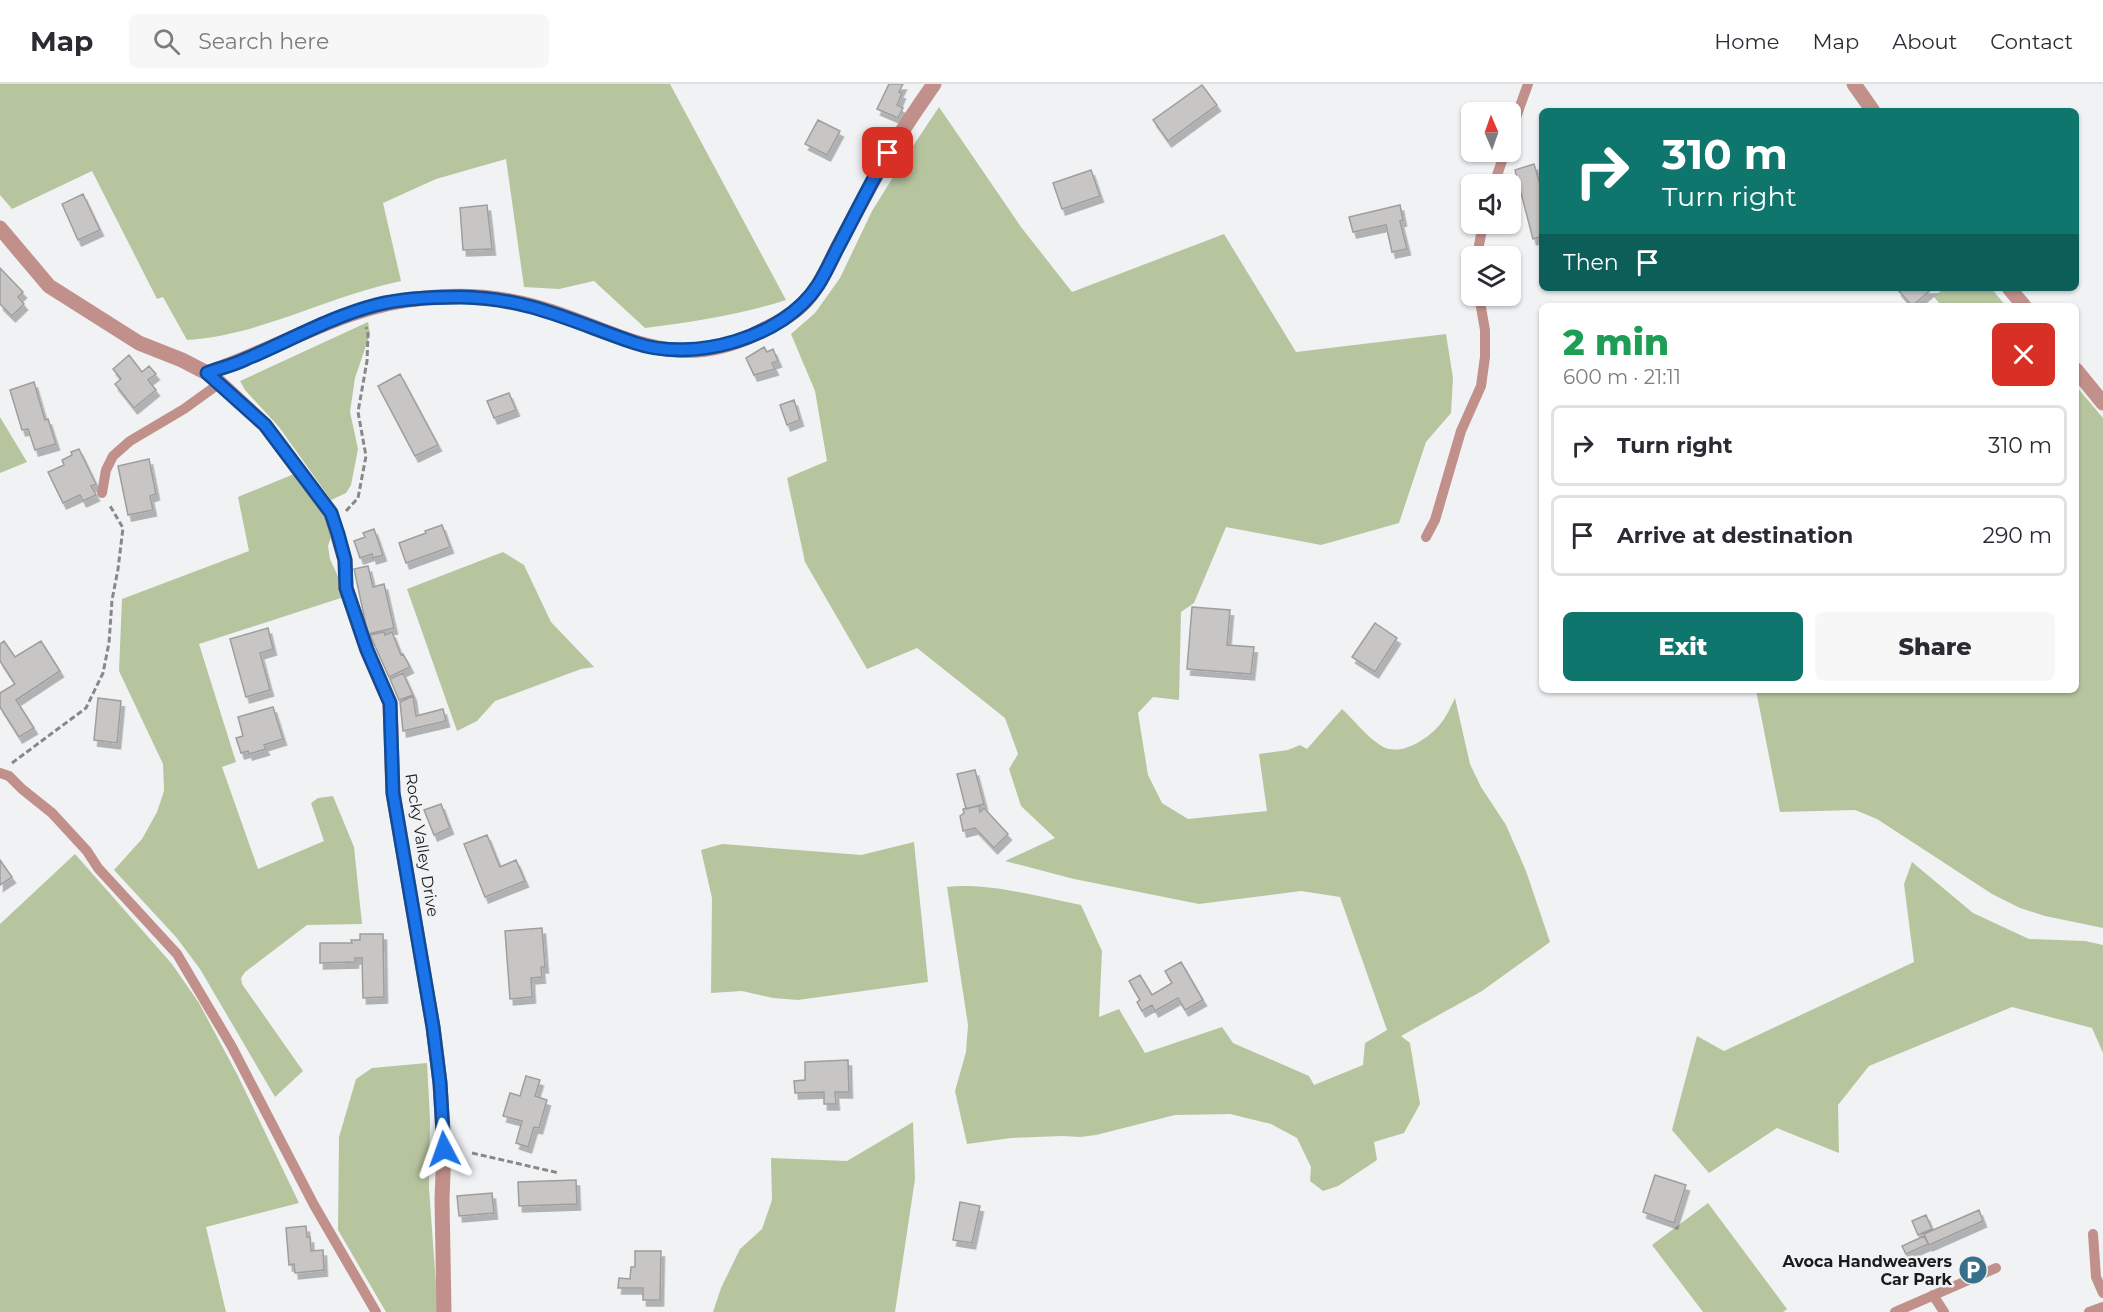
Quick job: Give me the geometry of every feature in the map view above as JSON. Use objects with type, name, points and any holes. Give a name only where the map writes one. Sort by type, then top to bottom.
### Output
[{"type":"street","points":[[207,373],[244,360],[358,311],[425,297],[511,301],[547,310],[637,344],[672,351],[710,349],[745,339],[778,322],[801,306],[818,286],[878,171],[934,84]]},
{"type":"street","points":[[1854,84],[1871,108]]},
{"type":"street","name":"Rocky Valley Drive","points":[[0,228],[49,286],[139,343],[182,360],[207,373],[220,383],[265,425],[331,513],[345,560],[346,588],[367,650],[390,703],[389,734],[394,805],[433,1027],[440,1083],[444,1149],[442,1199],[444,1312]]},
{"type":"street","points":[[2012,291],[2022,303]]},
{"type":"street","points":[[2079,374],[2103,403]]},
{"type":"lane","points":[[1521,103],[1528,84]]},
{"type":"lane","points":[[1426,537],[1435,520],[1461,431],[1481,386],[1485,330],[1481,306]]},
{"type":"lane","points":[[102,493],[106,470],[113,456],[130,441],[184,409],[220,383]]},
{"type":"lane","points":[[4,769],[22,789],[52,813],[87,851],[98,868],[177,954],[232,1047],[314,1205],[376,1312]]},
{"type":"lane","points":[[2093,1234],[2096,1277],[2103,1293]]},
{"type":"lane","points":[[1895,1312],[1996,1268]]},
{"type":"lane","points":[[1933,1295],[1944,1312]]},
{"type":"lane","points":[[2089,1312],[2103,1307]]},
{"type":"path","points":[[335,524],[358,498],[366,456],[358,412],[367,361],[368,334],[358,311]]},
{"type":"path","points":[[4,769],[86,708],[103,673],[109,644],[112,600],[123,528],[102,493]]},
{"type":"path","points":[[472,1153],[560,1173]]},
{"type":"green space","points":[[0,84],[670,84],[786,300],[716,317],[645,328],[594,281],[559,289],[524,287],[506,159],[436,179],[383,203],[401,281],[347,296],[242,331],[187,340],[163,297],[157,299],[92,171],[12,209],[0,195]]},
{"type":"green space","points":[[939,107],[1021,227],[1072,292],[1224,234],[1296,352],[1446,334],[1453,378],[1451,413],[1426,442],[1399,523],[1321,545],[1226,527],[1194,603],[1181,612],[1179,700],[1153,697],[1138,713],[1148,775],[1162,803],[1188,819],[1267,811],[1259,754],[1288,750],[1300,745],[1307,749],[1342,709],[1380,745],[1396,750],[1414,745],[1430,735],[1443,720],[1455,698],[1470,764],[1481,787],[1506,825],[1526,871],[1550,942],[1482,991],[1401,1036],[1410,1043],[1420,1104],[1404,1133],[1374,1142],[1377,1160],[1338,1186],[1323,1191],[1310,1181],[1311,1167],[1297,1138],[1271,1124],[1230,1114],[1175,1115],[1080,1137],[1011,1138],[967,1144],[955,1091],[966,1052],[968,1025],[947,887],[996,888],[1081,905],[1102,951],[1099,1017],[1119,1009],[1145,1053],[1222,1027],[1233,1043],[1309,1076],[1314,1085],[1363,1065],[1365,1043],[1387,1030],[1340,897],[1301,891],[1199,904],[1074,879],[1005,861],[1055,838],[1021,806],[1009,769],[1018,754],[1005,718],[917,648],[867,669],[805,562],[787,478],[827,461],[815,391],[791,334],[815,313],[840,278],[872,211]]},
{"type":"green space","points":[[1941,291],[1994,291],[2004,303],[1939,303],[1934,297]]},
{"type":"green space","points":[[368,322],[370,334],[355,378],[350,412],[358,449],[351,485],[346,493],[331,500],[279,427],[245,390],[240,381]]},
{"type":"green space","points":[[2079,390],[2103,418],[2103,928],[2045,916],[2020,908],[1992,894],[1877,819],[1855,810],[1780,812],[1757,693],[2079,693]]},
{"type":"green space","points":[[0,417],[27,462],[0,473]]},
{"type":"green space","points":[[294,474],[325,517],[331,537],[328,546],[330,559],[347,596],[199,644],[236,762],[222,767],[258,869],[324,841],[311,803],[318,798],[333,796],[354,847],[362,924],[307,925],[245,972],[241,978],[242,984],[303,1071],[275,1097],[200,969],[176,937],[114,870],[142,839],[157,812],[164,791],[163,764],[119,671],[122,599],[249,551],[238,497]]},
{"type":"green space","points":[[503,552],[524,565],[551,622],[594,667],[581,669],[495,701],[477,721],[457,731],[407,589]]},
{"type":"green space","points":[[914,842],[928,982],[798,1000],[773,998],[742,991],[711,993],[712,898],[701,850],[722,844],[861,855]]},
{"type":"green space","points":[[75,854],[172,964],[199,1003],[238,1076],[299,1203],[206,1227],[226,1312],[0,1312],[0,924]]},
{"type":"green space","points":[[1912,862],[1973,913],[2029,939],[2085,941],[2103,945],[2103,1053],[2092,1028],[2012,1007],[1869,1066],[1838,1105],[1839,1153],[1777,1128],[1709,1173],[1672,1130],[1697,1036],[1724,1051],[1914,962],[1904,884]]},
{"type":"green space","points":[[427,1063],[430,1119],[429,1188],[438,1312],[386,1312],[338,1230],[339,1137],[356,1079],[372,1068]]},
{"type":"green space","points":[[913,1122],[915,1179],[895,1312],[713,1312],[721,1288],[740,1249],[762,1229],[772,1200],[771,1158],[847,1161]]},
{"type":"green space","points":[[1708,1203],[1787,1309],[1783,1312],[1703,1312],[1652,1245]]},
{"type":"building","points":[[889,84],[903,84],[897,105],[903,108],[898,118],[877,109]]},
{"type":"building","points":[[1202,85],[1217,105],[1168,141],[1153,120]]},
{"type":"building","points":[[818,120],[840,131],[827,155],[805,144]]},
{"type":"building","points":[[1534,164],[1539,181],[1539,237],[1533,239],[1521,193],[1521,174],[1516,174],[1515,170]]},
{"type":"building","points":[[1091,170],[1100,196],[1062,209],[1053,183]]},
{"type":"building","points":[[83,194],[100,230],[78,240],[62,204]]},
{"type":"building","points":[[487,205],[492,249],[463,250],[460,208]]},
{"type":"building","points":[[1400,205],[1403,220],[1400,221],[1407,249],[1392,252],[1386,225],[1353,232],[1349,217]]},
{"type":"building","points":[[0,268],[23,292],[18,297],[24,304],[12,316],[0,304]]},
{"type":"building","points":[[1899,291],[1930,291],[1916,303],[1909,303]]},
{"type":"building","points":[[764,347],[767,352],[773,349],[778,361],[772,363],[775,369],[754,375],[746,358]]},
{"type":"building","points":[[129,355],[142,372],[149,366],[156,374],[148,380],[156,390],[134,408],[115,384],[121,379],[113,369]]},
{"type":"building","points":[[400,374],[438,445],[415,456],[378,386]]},
{"type":"building","points":[[34,382],[45,420],[48,419],[56,444],[35,450],[28,429],[22,430],[10,390]]},
{"type":"building","points":[[509,393],[516,410],[494,418],[487,401]]},
{"type":"building","points":[[794,400],[800,420],[787,425],[780,405]]},
{"type":"building","points":[[79,449],[96,484],[91,486],[96,495],[83,501],[80,495],[63,503],[48,472],[64,465],[62,460],[72,455],[71,452]]},
{"type":"building","points":[[149,459],[156,494],[150,496],[153,510],[128,515],[118,466]]},
{"type":"building","points":[[442,525],[450,547],[406,563],[399,543]]},
{"type":"building","points":[[374,529],[383,555],[373,558],[372,554],[360,558],[354,541],[365,537],[363,533]]},
{"type":"building","points":[[368,566],[373,587],[384,584],[394,628],[368,634],[354,569]]},
{"type":"building","points":[[1192,607],[1230,610],[1227,645],[1254,647],[1251,674],[1187,669]]},
{"type":"building","points":[[1375,623],[1397,638],[1375,672],[1352,657]]},
{"type":"building","points":[[268,628],[273,649],[260,653],[270,690],[246,697],[230,639]]},
{"type":"building","points":[[384,632],[385,635],[392,632],[401,655],[403,654],[410,667],[389,677],[370,635]]},
{"type":"building","points":[[4,641],[15,657],[41,641],[60,671],[16,700],[34,728],[19,737],[0,707],[0,693],[15,684],[0,661],[0,644]]},
{"type":"building","points":[[403,673],[413,695],[399,700],[390,679]]},
{"type":"building","points":[[413,696],[416,716],[443,709],[446,721],[403,731],[400,702]]},
{"type":"building","points":[[98,698],[121,701],[117,743],[94,740]]},
{"type":"building","points":[[273,707],[283,739],[264,745],[266,749],[249,754],[248,751],[241,753],[236,738],[243,736],[238,717]]},
{"type":"building","points":[[975,770],[984,804],[966,809],[957,774]]},
{"type":"building","points":[[441,804],[450,828],[434,835],[424,810]]},
{"type":"building","points":[[979,806],[980,812],[984,808],[1008,834],[994,848],[975,828],[963,831],[960,816],[964,813],[963,809]]},
{"type":"building","points":[[487,835],[500,867],[516,860],[525,881],[485,897],[464,844]]},
{"type":"building","points":[[0,860],[12,877],[0,885]]},
{"type":"building","points":[[542,928],[545,967],[541,967],[542,977],[531,978],[532,997],[510,999],[505,931]]},
{"type":"building","points":[[360,934],[383,934],[384,997],[363,998],[362,958],[355,958],[355,962],[320,963],[320,943],[352,943],[351,940],[360,940]]},
{"type":"building","points":[[1181,962],[1203,1000],[1185,1010],[1178,998],[1155,1011],[1152,1005],[1142,1011],[1137,1002],[1140,1000],[1129,981],[1140,975],[1152,995],[1172,983],[1165,971]]},
{"type":"building","points":[[848,1060],[849,1092],[835,1092],[836,1104],[824,1104],[824,1092],[795,1093],[794,1081],[805,1080],[805,1062]]},
{"type":"building","points":[[526,1076],[540,1080],[535,1096],[547,1100],[539,1128],[534,1127],[528,1147],[516,1143],[522,1121],[503,1116],[510,1093],[520,1096]]},
{"type":"building","points":[[1655,1175],[1686,1185],[1674,1223],[1643,1212]]},
{"type":"building","points":[[576,1180],[577,1204],[519,1206],[518,1182]]},
{"type":"building","points":[[492,1193],[494,1213],[459,1216],[457,1196]]},
{"type":"building","points":[[960,1202],[980,1206],[972,1243],[953,1240]]},
{"type":"building","points":[[1979,1210],[1983,1221],[1929,1245],[1924,1234]]},
{"type":"building","points":[[1926,1215],[1932,1229],[1918,1235],[1912,1221]]},
{"type":"building","points":[[306,1226],[311,1251],[323,1250],[324,1270],[295,1273],[294,1264],[289,1265],[286,1228]]},
{"type":"building","points":[[1924,1236],[1928,1244],[1906,1254],[1902,1246]]},
{"type":"building","points":[[635,1251],[661,1251],[660,1300],[643,1300],[643,1288],[618,1288],[619,1278],[630,1279],[631,1267],[635,1267]]},
{"type":"place","name":"Avoca Handweavers Car Park","points":[[1973,1270]]},
{"type":"route","points":[[444,1149],[440,1083],[433,1027],[397,828],[389,734],[390,703],[367,650],[346,588],[345,560],[331,513],[265,425],[207,373],[244,360],[353,313],[376,305],[425,297],[511,301],[547,310],[637,344],[672,351],[710,349],[745,339],[778,322],[801,306],[818,286],[888,153]]}]
